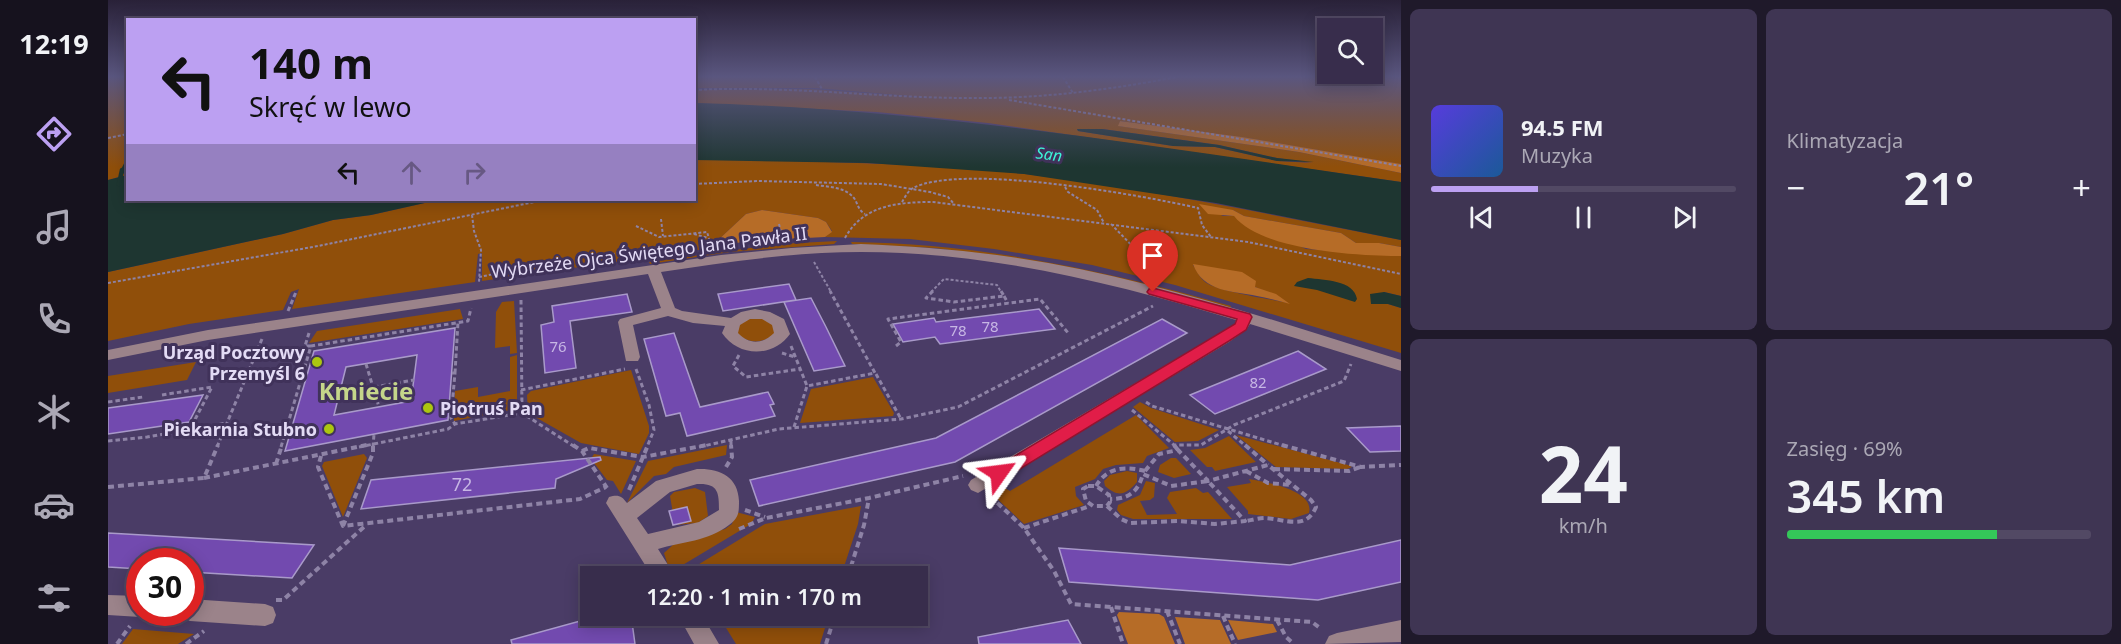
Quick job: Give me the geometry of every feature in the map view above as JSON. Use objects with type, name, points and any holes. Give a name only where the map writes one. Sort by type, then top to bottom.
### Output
[{"type":"street","name":"Wybrzeże Ojca Świętego Jana Pawła II","points":[[108,356],[208,335],[653,269],[787,252],[861,248],[916,251],[995,260],[1083,275],[1245,317],[1401,366]]},
{"type":"street","points":[[653,269],[669,311],[692,319],[715,319],[733,323]]},
{"type":"street","points":[[632,357],[625,322],[669,311]]},
{"type":"street","points":[[746,315],[765,315],[779,322],[782,334],[774,343],[767,346],[744,345],[733,338],[730,333],[733,323],[746,315]]},
{"type":"street","points":[[978,485],[1241,327],[1245,317]]},
{"type":"street","points":[[615,502],[637,509],[659,489],[682,479],[703,476],[719,479],[729,490],[731,505],[729,514],[722,522],[682,536],[655,540],[644,545]]},
{"type":"street","points":[[615,502],[658,566]]},
{"type":"street","points":[[108,605],[126,611]]},
{"type":"street","points":[[204,609],[268,607]]},
{"type":"street","points":[[696,626],[707,644]]},
{"type":"street","points":[[1337,644],[1401,631]]},
{"type":"path","points":[[1056,107],[1401,166]]},
{"type":"path","points":[[108,138],[126,134]]},
{"type":"path","points":[[902,202],[913,188],[937,181],[959,179],[1122,192],[1198,208],[1202,225],[1211,237]]},
{"type":"path","points":[[696,184],[806,183],[913,188],[948,197],[954,204]]},
{"type":"path","points":[[806,183],[849,193],[856,198],[860,211],[866,215]]},
{"type":"path","points":[[1065,187],[1068,192],[1097,210],[1104,223]]},
{"type":"path","points":[[108,283],[318,246],[539,201]]},
{"type":"path","points":[[856,240],[845,239],[853,226],[866,215],[902,202],[954,204],[1258,244],[1401,274]]},
{"type":"path","points":[[472,215],[474,231],[481,250],[479,284],[489,283]]},
{"type":"path","points":[[661,219],[663,236]]},
{"type":"path","points":[[779,224],[783,241]]},
{"type":"path","points":[[1111,224],[1121,237],[1139,250],[1143,257],[1140,261],[1144,279]]},
{"type":"path","points":[[636,226],[659,237],[707,231],[713,250],[702,251]]},
{"type":"path","points":[[694,234],[708,238]]},
{"type":"path","points":[[773,242],[792,240]]},
{"type":"path","points":[[606,266],[614,254],[619,252]]},
{"type":"path","points":[[825,261],[814,261],[901,419]]},
{"type":"path","points":[[598,267],[615,264]]},
{"type":"path","points":[[479,277],[524,267]]},
{"type":"path","points":[[1004,296],[954,302],[926,298],[944,279],[997,285],[1004,296],[1008,303]]},
{"type":"path","points":[[521,288],[522,412]]},
{"type":"path","points":[[296,292],[287,312],[298,310]]},
{"type":"path","points":[[896,346],[901,342],[888,319],[1040,299],[1069,334]]},
{"type":"path","points":[[582,451],[589,448],[643,458],[779,429],[901,419],[958,407],[1155,305],[1144,302]]},
{"type":"path","points":[[276,464],[311,346],[460,322],[453,373],[451,418],[455,424]]},
{"type":"path","points":[[782,334],[788,337],[807,386],[794,427]]},
{"type":"path","points":[[370,342],[372,336]]},
{"type":"path","points":[[204,478],[262,338]]},
{"type":"path","points":[[744,345],[733,366],[744,376],[800,369]]},
{"type":"path","points":[[1174,445],[1201,445],[1234,425],[1344,381],[1353,358],[1353,351]]},
{"type":"path","points":[[366,364],[379,406]]},
{"type":"path","points":[[343,526],[580,499],[615,502],[625,498],[654,430],[649,405],[635,367],[521,390]]},
{"type":"path","points":[[807,386],[875,373]]},
{"type":"path","points":[[374,387],[414,380]]},
{"type":"path","points":[[162,395],[212,387],[190,430]]},
{"type":"path","points":[[108,402],[143,397]]},
{"type":"path","points":[[1127,397],[1227,430],[1361,467]]},
{"type":"path","points":[[1127,397],[1245,521]]},
{"type":"path","points":[[108,487],[204,478],[375,445],[448,429],[455,424],[522,412],[582,451],[615,502]]},
{"type":"path","points":[[108,441],[227,423]]},
{"type":"path","points":[[1107,506],[1121,519],[1130,523],[1179,521],[1215,524],[1266,518],[1281,522],[1299,522],[1309,519],[1316,507],[1227,430]]},
{"type":"path","points":[[343,526],[370,464],[375,445],[374,434]]},
{"type":"path","points":[[719,479],[732,457],[731,441]]},
{"type":"path","points":[[1145,471],[1159,454],[1178,450]]},
{"type":"path","points":[[321,456],[318,467],[343,526]]},
{"type":"path","points":[[1110,499],[1129,497],[1139,489],[1143,474],[1171,486],[1208,481],[1268,465]]},
{"type":"path","points":[[1274,469],[1349,471],[1361,467],[1401,465]]},
{"type":"path","points":[[1096,486],[1100,477],[1122,467],[1145,471],[1149,476]]},
{"type":"path","points":[[1246,471],[1254,478],[1288,487],[1293,485]]},
{"type":"path","points":[[733,531],[766,518],[869,498],[966,475],[1024,528],[1054,571],[1071,604],[1312,622],[1320,628]]},
{"type":"path","points":[[1107,506],[1100,508],[1092,505],[1085,500],[1082,494],[1083,489],[1096,486],[1104,490],[1110,499]]},
{"type":"path","points":[[851,566],[864,525],[869,498]]},
{"type":"path","points":[[1107,506],[1110,499]]},
{"type":"path","points":[[1024,528],[1092,505]]},
{"type":"path","points":[[268,607],[283,600],[368,524]]},
{"type":"path","points":[[1111,607],[1123,644]]},
{"type":"path","points":[[1167,611],[1180,644]]},
{"type":"path","points":[[1223,615],[1235,644]]},
{"type":"path","points":[[1277,620],[1286,637],[1293,644]]},
{"type":"path","points":[[117,644],[129,626]]},
{"type":"path","points":[[826,644],[832,626]]},
{"type":"shaded area","points":[[108,107],[126,107],[126,175],[108,180]]},
{"type":"shaded area","points":[[777,107],[1401,107],[1401,164],[1242,137],[1120,121],[1119,126],[1299,152],[1401,173],[1401,182],[988,123],[877,112]],"holes":[[[1077,129],[1102,129],[1219,145],[1277,158],[1313,163],[1278,161],[1215,147],[1173,146]]]},
{"type":"shaded area","points":[[1120,121],[1242,137],[1401,164],[1401,173],[1299,152],[1118,126]]},
{"type":"shaded area","points":[[734,159],[879,164],[1025,174],[1072,180],[1166,195],[1401,240],[1401,247],[1379,243],[1356,243],[1341,233],[1244,216],[1233,210],[1221,216],[1234,216],[1306,249],[1401,256],[1401,296],[1384,292],[1371,304],[1388,304],[1401,308],[1401,353],[1175,285],[1092,265],[994,249],[910,239],[825,237],[832,231],[826,222],[818,218],[762,210],[746,214],[716,242],[719,247],[482,281],[482,253],[478,254],[475,282],[292,309],[299,289],[291,292],[283,310],[189,324],[108,341],[108,272],[283,234],[333,220],[371,215],[434,201],[696,201],[696,160]],"holes":[[[1193,265],[1217,271],[1275,295],[1288,303],[1209,285]]]},
{"type":"shaded area","points":[[1199,204],[1233,210],[1244,216],[1341,233],[1356,243],[1379,243],[1401,247],[1401,256],[1337,253],[1288,244],[1247,228],[1234,216],[1208,214]]},
{"type":"shaded area","points":[[762,210],[818,218],[826,222],[832,232],[825,237],[746,241],[719,247],[716,242],[746,214]]},
{"type":"shaded area","points":[[837,241],[834,244],[730,252],[650,264],[649,262],[779,244]]},
{"type":"shaded area","points":[[851,242],[947,248],[1043,261],[1137,281],[1231,306],[1230,308],[1016,259],[935,248],[852,244]]},
{"type":"shaded area","points":[[1193,264],[1242,272],[1256,281],[1255,287],[1276,294],[1290,304],[1219,289],[1204,280]]},
{"type":"shaded area","points":[[514,301],[517,353],[510,354],[510,346],[495,348],[496,312],[502,302]]},
{"type":"shaded area","points":[[460,309],[463,319],[309,343],[317,331]]},
{"type":"shaded area","points":[[759,317],[773,322],[776,333],[757,342],[737,335],[738,324],[743,320]]},
{"type":"shaded area","points":[[517,355],[517,409],[454,421],[455,391],[478,387],[478,397],[510,391],[510,357]]},
{"type":"shaded area","points":[[196,362],[187,380],[108,393],[108,376]]},
{"type":"shaded area","points":[[631,370],[649,426],[649,433],[639,454],[581,443],[528,413],[527,395],[531,391]]},
{"type":"shaded area","points":[[873,377],[894,413],[893,416],[800,423],[811,389]]},
{"type":"shaded area","points":[[1140,402],[1151,408],[1219,430],[1198,441],[1175,442],[1133,407]]},
{"type":"shaded area","points":[[1136,415],[1169,448],[1147,456],[1143,463],[1116,465],[1103,469],[1095,479],[1075,487],[1076,496],[1084,505],[1024,524],[991,493],[1003,487],[1010,491]]},
{"type":"shaded area","points":[[1236,435],[1352,467],[1347,469],[1276,467]]},
{"type":"shaded area","points":[[1229,436],[1256,462],[1215,471],[1212,467],[1207,467],[1190,450],[1205,448]]},
{"type":"shaded area","points":[[727,445],[726,455],[674,467],[666,474],[654,476],[627,503],[648,461]]},
{"type":"shaded area","points":[[364,454],[367,458],[343,517],[322,466],[324,462]]},
{"type":"shaded area","points":[[594,454],[636,461],[621,494],[613,481],[607,480],[591,459]]},
{"type":"shaded area","points":[[1171,458],[1176,458],[1191,474],[1174,478],[1158,472],[1160,465]]},
{"type":"shaded area","points":[[1127,471],[1137,473],[1137,482],[1129,490],[1118,493],[1105,486],[1104,481],[1110,475]]},
{"type":"shaded area","points":[[1249,479],[1277,485],[1297,493],[1309,505],[1309,513],[1291,519],[1248,514],[1248,511],[1227,487],[1251,483]]},
{"type":"shaded area","points":[[1146,481],[1155,483],[1154,497],[1140,501],[1147,515],[1177,514],[1167,498],[1170,492],[1196,488],[1203,493],[1208,492],[1232,519],[1133,519],[1121,515],[1117,510],[1118,505],[1140,495]]},
{"type":"shaded area","points":[[695,488],[705,492],[708,516],[698,523],[675,525],[670,496],[674,492]]},
{"type":"shaded area","points":[[861,506],[858,524],[844,566],[696,566],[765,524]]},
{"type":"shaded area","points":[[736,512],[755,517],[751,524],[681,566],[668,566],[664,553],[675,543],[725,529],[732,524]]},
{"type":"shaded area","points":[[1119,612],[1159,614],[1164,617],[1175,644],[1128,644],[1117,615]]},
{"type":"shaded area","points":[[1175,617],[1220,620],[1231,644],[1185,644]]},
{"type":"shaded area","points":[[1228,620],[1273,624],[1277,632],[1238,640]]},
{"type":"shaded area","points":[[725,626],[826,626],[820,644],[736,644]]},
{"type":"shaded area","points":[[133,629],[194,634],[178,644],[122,644]]},
{"type":"water","name":"San","points":[[696,107],[784,107],[960,122],[1049,132],[1401,182],[1401,240],[1216,203],[1024,174],[868,163],[696,160]]},
{"type":"water","points":[[1077,129],[1102,129],[1219,145],[1277,158],[1314,162],[1277,161],[1215,147],[1173,146]]},
{"type":"water","points":[[126,175],[126,201],[434,201],[371,215],[333,220],[283,234],[108,272],[108,180]]},
{"type":"water","points":[[1308,278],[1344,285],[1355,293],[1357,299],[1355,302],[1317,290],[1294,286],[1297,282]]},
{"type":"water","points":[[1384,292],[1401,296],[1401,308],[1388,304],[1371,304],[1370,294]]},
{"type":"building","points":[[789,284],[796,300],[723,311],[718,294]]},
{"type":"building","points":[[627,294],[632,312],[570,321],[576,368],[545,373],[541,325],[554,322],[552,306]]},
{"type":"building","points":[[811,298],[845,366],[814,371],[784,302]]},
{"type":"building","points":[[1039,309],[1055,329],[940,344],[935,337],[903,342],[893,324],[934,318],[936,322]]},
{"type":"building","points":[[1162,319],[1187,333],[955,462],[759,506],[750,480],[936,438]]},
{"type":"building","points":[[455,328],[448,420],[285,451],[314,351]],"holes":[[[417,355],[411,401],[334,415],[346,367]]]},
{"type":"building","points":[[674,333],[700,407],[768,392],[774,404],[770,405],[775,416],[687,436],[680,413],[666,416],[644,339]]},
{"type":"building","points":[[1298,351],[1326,369],[1215,414],[1190,395]]},
{"type":"building","points":[[203,395],[189,422],[108,434],[108,408]]},
{"type":"building","points":[[1401,426],[1401,451],[1370,452],[1347,428]]},
{"type":"building","points":[[600,457],[601,460],[556,479],[555,488],[361,509],[371,480]]},
{"type":"building","points":[[687,507],[691,521],[673,525],[669,511]]},
{"type":"building","points":[[108,533],[314,545],[292,578],[204,573],[204,548],[126,548],[126,568],[108,567]]},
{"type":"building","points":[[1401,540],[1401,582],[1318,600],[1069,582],[1059,548],[1290,565]]},
{"type":"building","points":[[1068,620],[1081,644],[979,644],[978,637]]},
{"type":"building","points":[[580,621],[580,626],[633,626],[635,644],[512,644],[511,640]]},
{"type":"waterway","points":[[122,172],[126,164]]},
{"type":"waterway","points":[[119,184],[122,170]]},
{"type":"place","name":"Urząd Pocztowy Przemyśl 6","points":[[317,362]]},
{"type":"place","name":"Piotruś Pan","points":[[428,408]]},
{"type":"place","name":"Piekarnia Stubno","points":[[329,429]]},
{"type":"district","name":"Kmiecie","points":[[366,390]]},
{"type":"route","points":[[999,473],[1224,338],[1241,327],[1245,317],[1153,292]]}]
